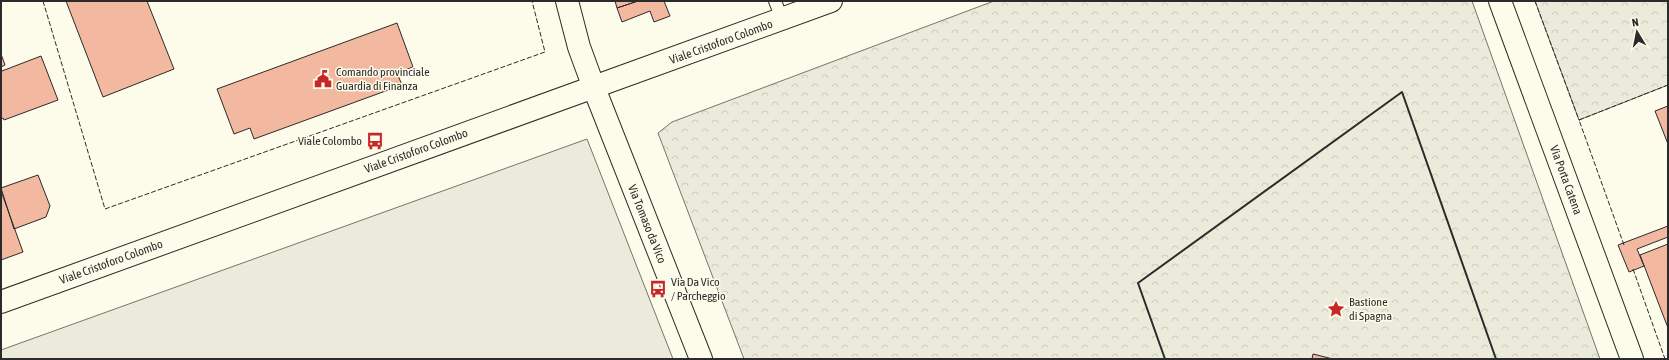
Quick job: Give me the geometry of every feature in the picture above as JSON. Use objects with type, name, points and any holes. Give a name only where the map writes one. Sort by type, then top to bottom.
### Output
[{"type":"street","name":"Via Tomaso da Vico","points":[[567,1],[579,47],[594,88],[700,359]]},
{"type":"street","name":"Viale Cristoforo Colombo","points":[[1,302],[594,88],[779,10],[831,1]]},
{"type":"street","name":"Via Porta Catena","points":[[1500,1],[1632,359]]},
{"type":"green space","points":[[994,1],[1472,1],[1600,359],[744,359],[658,133],[672,122]]},
{"type":"green space","points":[[1535,1],[1668,1],[1668,85],[1579,120]]},
{"type":"green space","points":[[587,139],[673,359],[1,359],[1,350]]},
{"type":"building","points":[[66,1],[147,1],[174,69],[103,97]]},
{"type":"building","points":[[615,1],[638,1],[617,8]]},
{"type":"building","points":[[638,1],[664,1],[670,16],[654,22],[650,11],[622,22],[617,8]]},
{"type":"building","name":"Comando provinciale Guardia di Finanza","points":[[397,23],[413,67],[397,73],[402,85],[254,139],[250,128],[234,134],[217,89]]},
{"type":"building","points":[[1,54],[5,65],[1,67]]},
{"type":"building","points":[[41,56],[58,100],[4,120],[3,118],[1,119],[1,68],[2,71]]},
{"type":"building","points":[[1668,106],[1668,144],[1655,111]]},
{"type":"building","points":[[38,175],[50,206],[46,217],[14,229],[1,188]]},
{"type":"building","points":[[1,191],[23,252],[1,260]]},
{"type":"building","points":[[1668,226],[1668,237],[1637,249],[1644,266],[1629,272],[1618,245]]},
{"type":"building","points":[[1668,244],[1668,328],[1640,255]]},
{"type":"building","points":[[1313,354],[1333,359],[1312,359]]},
{"type":"fence","points":[[43,1],[105,209],[545,52],[532,1]]},
{"type":"fence","points":[[1535,1],[1580,120]]},
{"type":"fence","points":[[1624,245],[1579,120],[1668,85]]},
{"type":"fence","points":[[1633,269],[1665,359]]},
{"type":"wall","points":[[1165,359],[1138,283],[1402,92],[1496,359]]},
{"type":"place","name":"Comando provinciale Guardia di Finanza","points":[[323,79]]},
{"type":"place","name":"Viale Colombo","points":[[375,141]]},
{"type":"place","name":"Via Da Vico / Parcheggio","points":[[658,289]]},
{"type":"place","name":"Bastione di Spagna","points":[[1336,309]]}]
